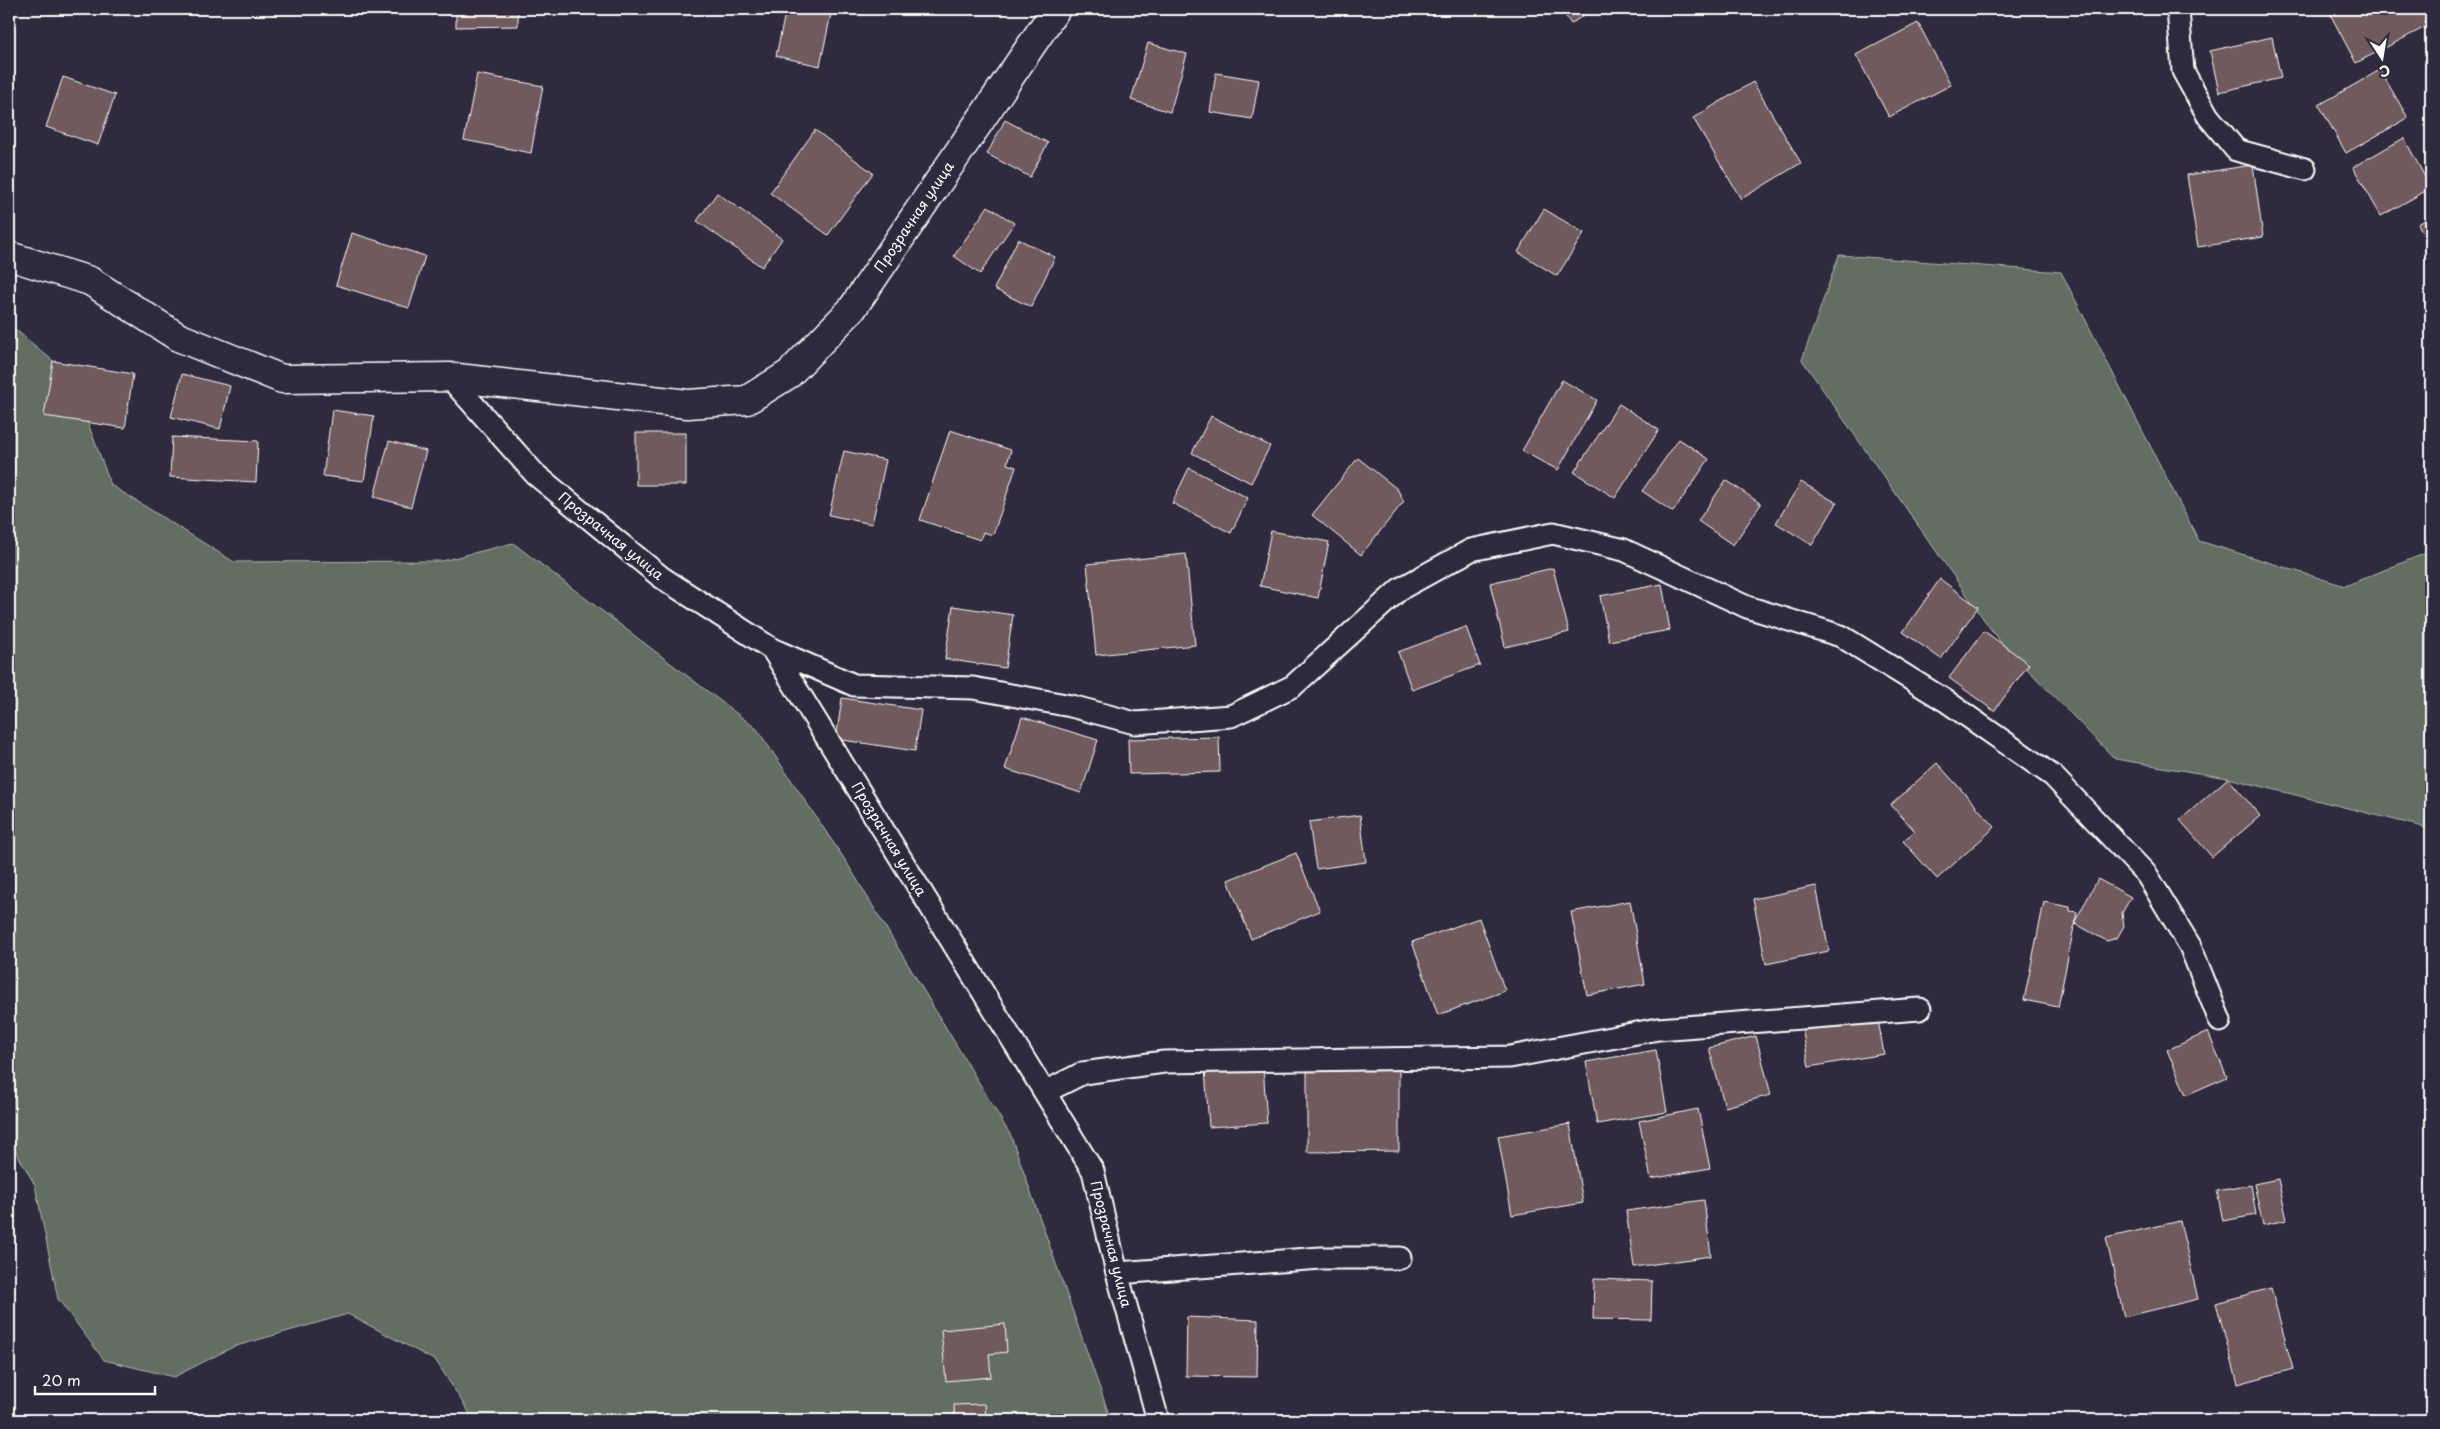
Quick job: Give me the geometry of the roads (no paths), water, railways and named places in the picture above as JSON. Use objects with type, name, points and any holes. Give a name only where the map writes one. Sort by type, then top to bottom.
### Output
[{"type":"street","name":"Прозрачная улица","points":[[449,377],[688,404],[747,400],[789,374],[852,309],[1056,9]]},
{"type":"street","points":[[9,256],[90,281],[178,337],[282,379],[449,377]]},
{"type":"lane","points":[[2178,9],[2183,71],[2208,116],[2236,150],[2305,169]]},
{"type":"lane","name":"Прозрачная улица","points":[[449,377],[535,474],[661,577],[772,649],[1094,1171],[1117,1273],[1158,1420]]},
{"type":"lane","points":[[772,649],[854,685],[973,688],[1071,706],[1135,722],[1231,716],[1292,686],[1400,589],[1471,550],[1553,533],[1615,548],[1748,607],[1841,636],[1946,701],[2052,776],[2147,874],[2190,946],[2220,1021]]},
{"type":"lane","points":[[1046,1092],[1084,1073],[1164,1062],[1510,1057],[1658,1029],[1920,1009]]},
{"type":"lane","points":[[1117,1273],[1321,1258],[1400,1258]]}]
